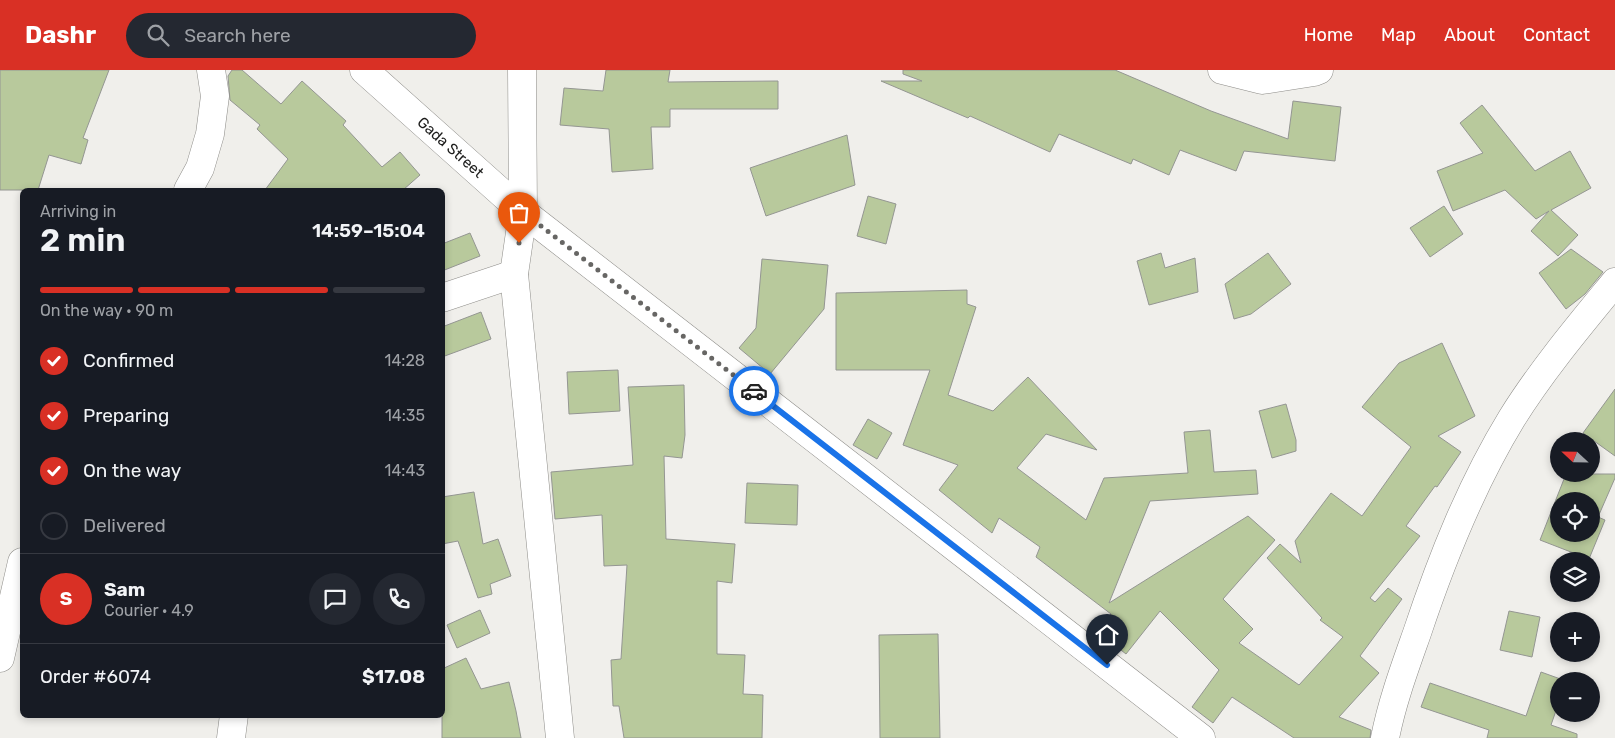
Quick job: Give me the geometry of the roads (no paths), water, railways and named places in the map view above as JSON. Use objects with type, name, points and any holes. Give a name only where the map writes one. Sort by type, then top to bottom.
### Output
[{"type":"street","points":[[189,188],[200,168],[210,134],[215,96],[212,70]]},
{"type":"street","name":"Gada Street","points":[[364,70],[523,212],[1202,738]]},
{"type":"street","points":[[522,70],[523,212],[514,274],[560,738]]},
{"type":"street","points":[[1222,70],[1262,80],[1319,70]]},
{"type":"street","points":[[445,297],[514,274]]},
{"type":"street","points":[[1385,738],[1388,722],[1433,583],[1460,517],[1482,471],[1512,418],[1549,364],[1615,282]]},
{"type":"street","points":[[0,658],[20,571]]},
{"type":"street","points":[[232,738],[234,718]]}]
